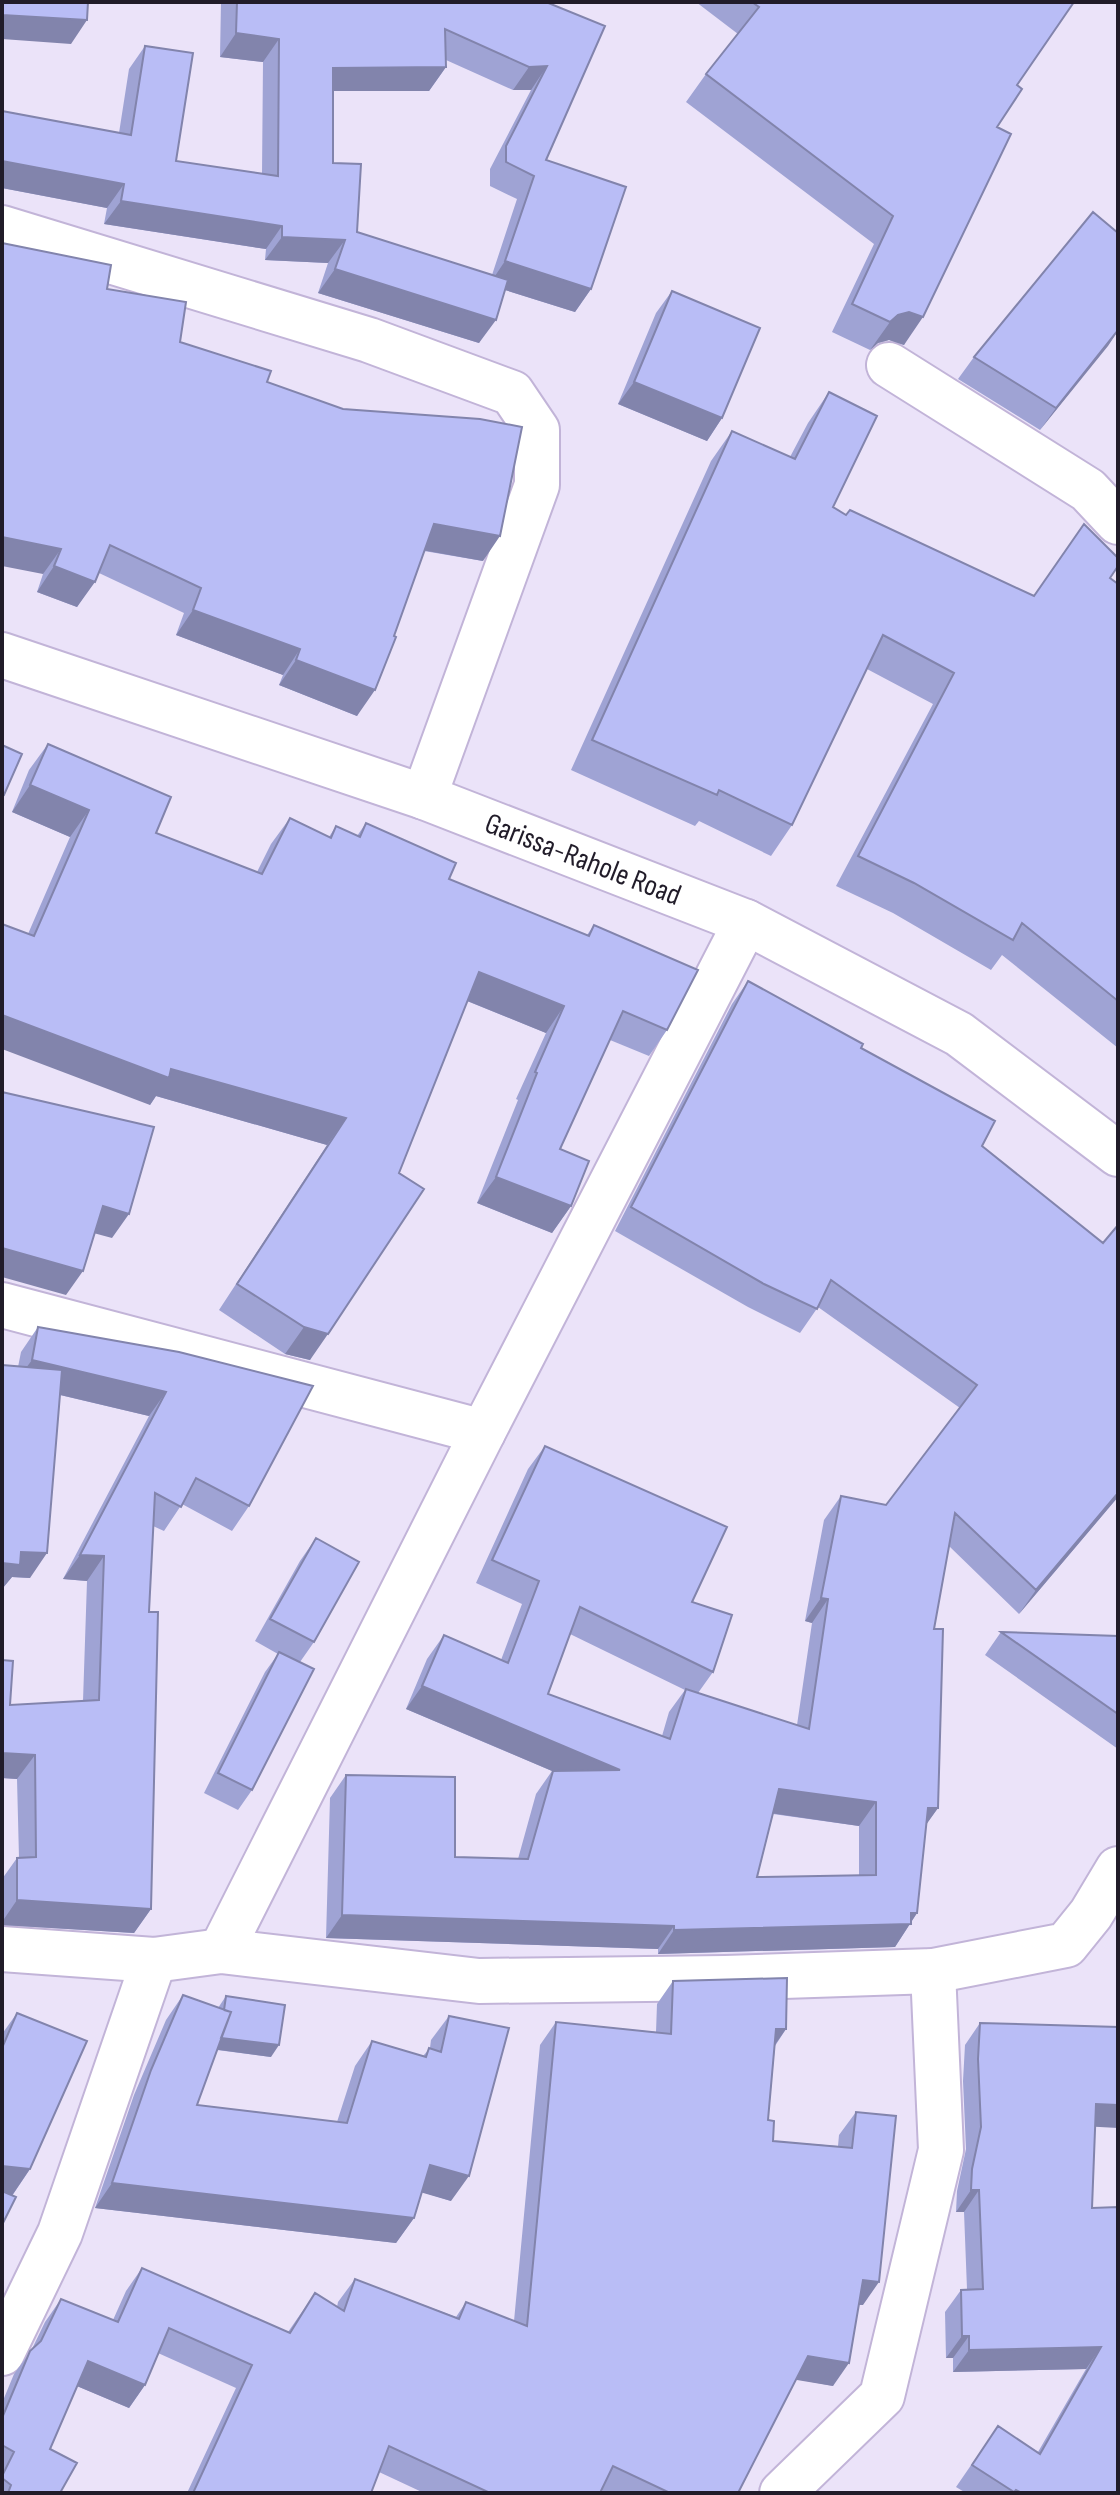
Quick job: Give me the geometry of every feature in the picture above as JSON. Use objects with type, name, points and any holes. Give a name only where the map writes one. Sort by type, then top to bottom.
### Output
[{"type":"street","points":[[2,228],[369,340],[512,393],[537,430],[537,485],[424,797]]},
{"type":"street","points":[[889,365],[1088,490],[1118,522]]},
{"type":"street","name":"Garissa-Rahole Road","points":[[2,655],[424,797],[746,922],[959,1034],[1118,1154]]},
{"type":"street","points":[[221,1951],[483,1432],[746,922]]},
{"type":"street","points":[[2,1305],[483,1432]]},
{"type":"street","points":[[2,1949],[154,1960],[221,1951],[479,1981],[725,1978],[933,1971],[1066,1945],[1091,1914],[1118,1869]]},
{"type":"street","points":[[2,2353],[60,2233],[154,1960]]},
{"type":"street","points":[[782,2493],[882,2396],[941,2150],[933,1971]]},
{"type":"building","points":[[2,2],[88,2],[87,20],[2,15]]},
{"type":"building","points":[[237,2],[546,2],[605,26],[546,160],[626,187],[591,289],[505,261],[534,176],[506,162],[506,146],[547,66],[529,67],[445,29],[446,67],[333,68],[333,163],[361,164],[357,232],[508,280],[496,320],[335,269],[345,240],[282,237],[282,226],[121,201],[124,184],[2,161],[2,111],[131,135],[145,46],[193,53],[176,161],[278,176],[279,39],[236,33]]},
{"type":"building","points":[[752,2],[1074,2],[1017,85],[1022,89],[997,127],[1011,134],[923,317],[909,312],[898,315],[890,322],[852,304],[893,216],[706,74],[759,7]]},
{"type":"building","points":[[1093,212],[1118,233],[1118,330],[1056,408],[974,357]]},
{"type":"building","points":[[2,243],[111,265],[107,289],[186,302],[180,342],[271,371],[267,382],[343,409],[480,419],[522,427],[500,536],[434,524],[375,690],[296,660],[300,649],[193,610],[201,588],[110,545],[95,582],[54,566],[61,549],[2,537]]},
{"type":"building","points":[[672,291],[760,328],[722,418],[634,382]]},
{"type":"building","points":[[829,392],[877,416],[833,507],[846,515],[850,510],[1034,596],[1084,524],[1118,558],[1118,566],[1110,578],[1118,584],[1118,1001],[1022,923],[1013,940],[914,883],[858,856],[954,673],[883,635],[792,825],[719,790],[717,795],[592,740],[732,431],[795,459]]},
{"type":"building","points":[[48,744],[171,797],[156,833],[262,874],[290,818],[331,838],[336,826],[360,837],[366,823],[456,863],[449,879],[589,936],[594,925],[698,970],[667,1030],[623,1011],[560,1149],[589,1161],[571,1206],[496,1177],[535,1072],[564,1006],[479,972],[399,1173],[424,1189],[328,1334],[304,1327],[237,1284],[346,1118],[171,1069],[169,1078],[2,1015],[2,924],[34,936],[89,810],[30,785]]},
{"type":"building","points":[[2,745],[22,754],[4,795],[2,794]]},
{"type":"building","points":[[748,981],[863,1044],[861,1048],[995,1121],[982,1146],[1103,1243],[1118,1225],[1118,1493],[1036,1590],[955,1513],[934,1629],[943,1629],[938,1808],[928,1808],[917,1913],[911,1913],[911,1924],[674,1930],[674,1926],[342,1915],[346,1775],[455,1777],[455,1857],[528,1859],[553,1771],[620,1770],[422,1686],[444,1635],[508,1663],[539,1581],[492,1560],[545,1446],[727,1527],[692,1602],[732,1615],[713,1672],[580,1607],[548,1694],[670,1739],[686,1689],[809,1729],[828,1599],[821,1598],[841,1496],[886,1505],[977,1385],[831,1280],[817,1309],[764,1284],[631,1207]],"holes":[[[779,1789],[876,1802],[876,1875],[757,1877]]]},
{"type":"building","points":[[2,1092],[154,1127],[129,1214],[103,1206],[83,1271],[2,1248]]},
{"type":"building","points":[[38,1327],[179,1352],[313,1386],[249,1506],[196,1478],[181,1507],[155,1493],[149,1612],[158,1612],[151,1909],[17,1900],[17,1858],[36,1857],[35,1755],[2,1753],[2,1660],[13,1661],[10,1705],[99,1700],[104,1556],[80,1555],[166,1392],[32,1360]]},
{"type":"building","points":[[2,1365],[62,1370],[47,1553],[21,1552],[20,1565],[2,1563]]},
{"type":"building","points":[[316,1538],[359,1562],[314,1642],[270,1619]]},
{"type":"building","points":[[1001,1632],[1118,1636],[1118,1714]]},
{"type":"building","points":[[279,1652],[314,1669],[252,1790],[218,1773]]},
{"type":"building","points":[[787,1978],[786,2029],[776,2029],[768,2120],[774,2121],[773,2141],[852,2148],[856,2112],[896,2116],[879,2282],[863,2280],[849,2363],[808,2356],[738,2493],[670,2493],[613,2466],[600,2493],[490,2493],[389,2446],[371,2493],[193,2493],[252,2365],[169,2328],[145,2385],[88,2361],[50,2449],[77,2463],[60,2493],[8,2493],[11,2485],[2,2476],[14,2452],[2,2445],[2,2418],[30,2351],[41,2341],[61,2299],[118,2322],[142,2268],[290,2333],[315,2293],[344,2311],[355,2279],[459,2319],[466,2302],[527,2326],[556,2022],[671,2034],[673,1981]]},
{"type":"building","points":[[183,1995],[231,2012],[197,2105],[347,2123],[372,2041],[426,2057],[429,2048],[441,2052],[449,2016],[509,2028],[469,2176],[430,2165],[414,2218],[112,2183],[151,2070]]},
{"type":"building","points":[[226,1996],[285,2005],[279,2045],[221,2038],[231,2012],[224,2010]]},
{"type":"building","points":[[17,2013],[87,2041],[30,2169],[2,2166],[2,2048]]},
{"type":"building","points":[[980,2023],[1118,2027],[1118,2105],[1096,2104],[1092,2208],[1118,2207],[1118,2493],[1014,2492],[972,2465],[998,2426],[1040,2454],[1101,2347],[969,2350],[969,2336],[962,2336],[961,2290],[983,2289],[979,2190],[971,2190],[981,2127]]},
{"type":"building","points":[[2,2191],[16,2197],[2,2225]]}]
